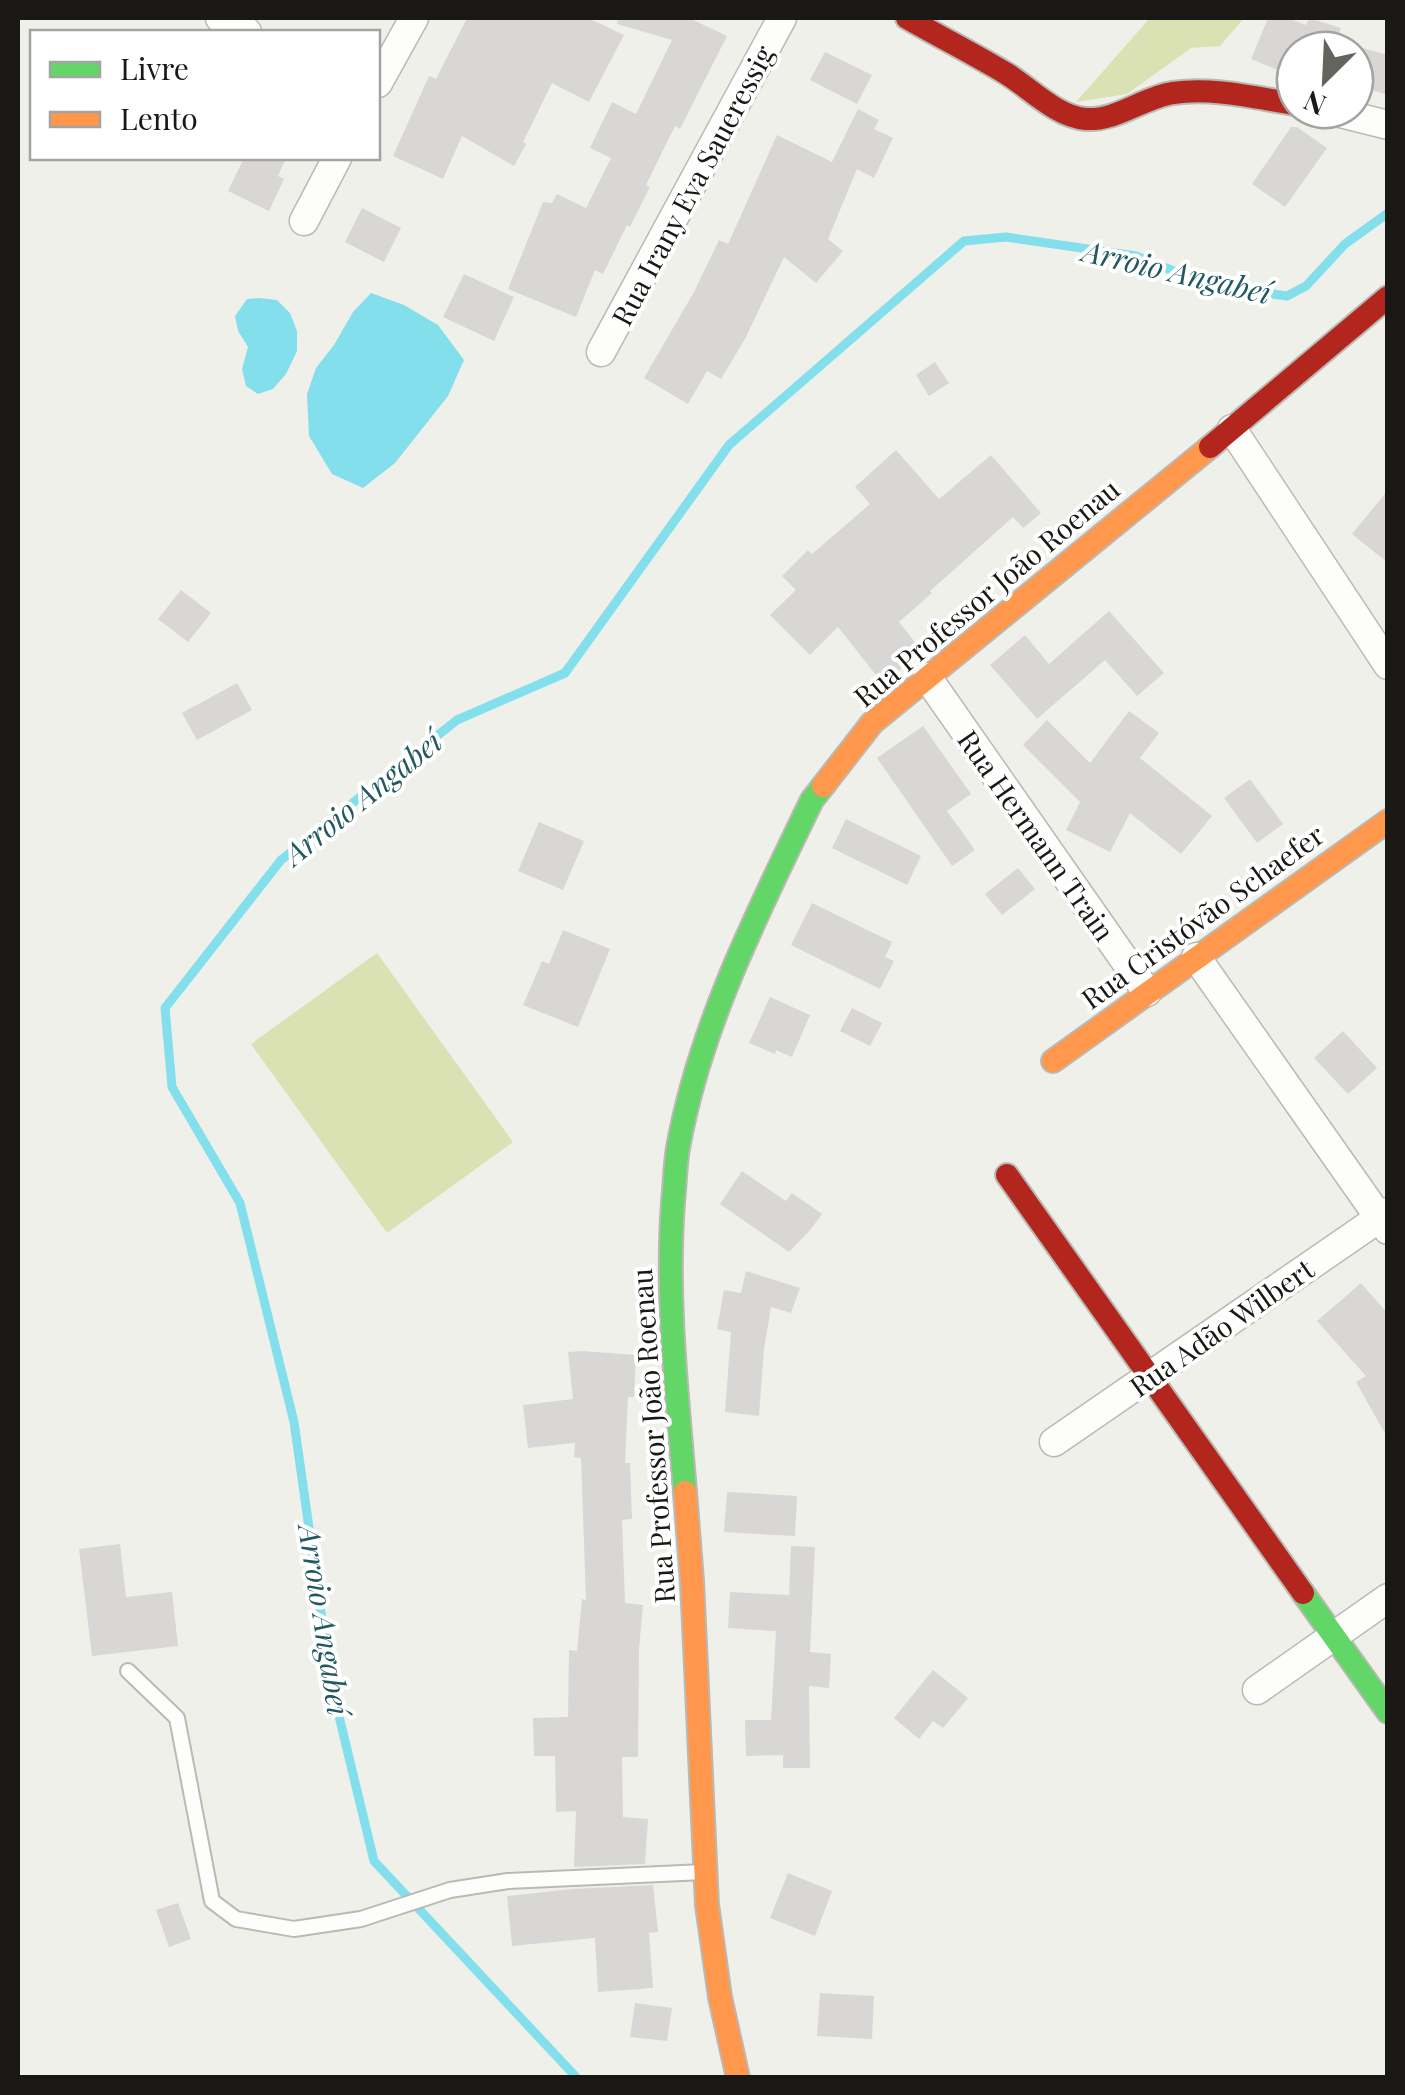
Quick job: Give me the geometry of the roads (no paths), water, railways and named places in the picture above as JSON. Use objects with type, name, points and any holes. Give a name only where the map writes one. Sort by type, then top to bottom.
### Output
[{"type":"street","points":[[220,18],[243,30]]},
{"type":"street","points":[[380,79],[414,18]]},
{"type":"street","name":"Rua Irany Eva Saueressig","points":[[601,352],[782,18]]},
{"type":"street","points":[[906,18],[1020,82],[1066,114],[1087,119],[1176,92],[1275,101]]},
{"type":"street","points":[[304,221],[337,160]]},
{"type":"street","name":"Rua Professor João Roenau","points":[[738,2078],[720,1997],[707,1905],[692,1581],[670,1314],[677,1151],[699,1056],[754,920],[812,800],[872,723],[1388,297]]},
{"type":"street","points":[[1232,429],[1388,665]]},
{"type":"street","name":"Rua Hermann Train","points":[[927,677],[1146,992]]},
{"type":"street","name":"Rua Cristóvão Schaefer","points":[[1053,1061],[1388,821]]},
{"type":"street","points":[[1196,957],[1385,1220]]},
{"type":"street","points":[[1007,1176],[1388,1712]]},
{"type":"street","name":"Rua Adão Wilbert","points":[[1054,1442],[1385,1220]]},
{"type":"street","points":[[1257,1690],[1388,1598]]},
{"type":"lane","points":[[128,1671],[177,1718],[212,1901],[236,1918],[294,1929],[361,1920],[450,1890],[508,1881],[705,1872]]},
{"type":"water","points":[[371,293],[404,305],[438,325],[464,360],[448,396],[395,463],[363,488],[332,474],[309,436],[307,394],[316,368],[353,312]]},
{"type":"water","points":[[247,299],[277,300],[290,313],[297,331],[297,351],[273,389],[258,394],[246,386],[242,369],[248,347],[238,331],[235,316]]},
{"type":"waterway","name":"Arroio Angabeí","points":[[577,2078],[374,1861],[331,1683],[294,1422],[240,1203],[172,1087],[165,1008],[281,860],[457,720],[565,673],[729,445],[964,241],[1006,237],[1136,256],[1209,285],[1287,296],[1306,286],[1345,244],[1388,213]]}]
